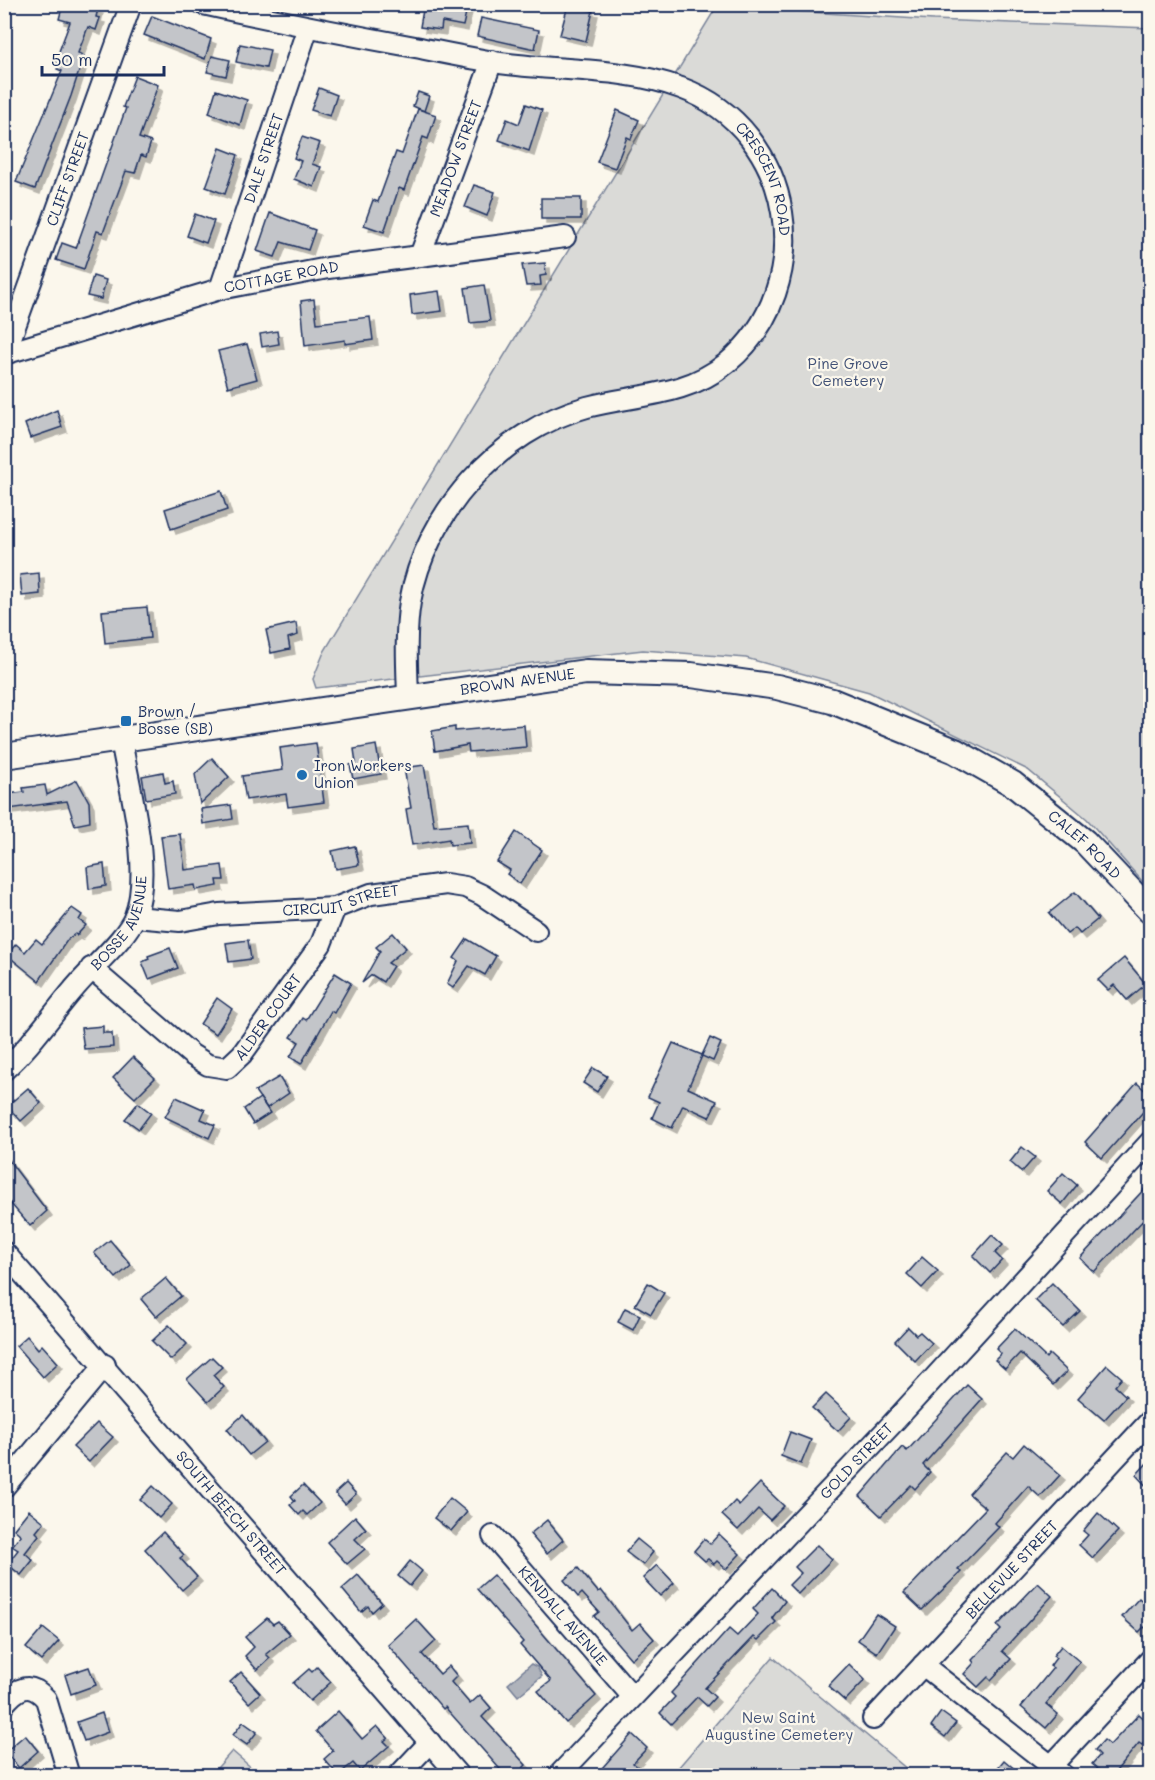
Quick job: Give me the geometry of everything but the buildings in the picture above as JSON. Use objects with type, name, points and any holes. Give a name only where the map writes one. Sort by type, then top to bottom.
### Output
[{"type":"main road","name":"BROWN AVENUE","points":[[4,756],[586,672],[640,672],[733,679],[832,701],[955,751],[1013,784]]},
{"type":"main road","name":"CALEF ROAD","points":[[1013,784],[1086,842],[1150,911]]},
{"type":"street","name":"CLIFF STREET","points":[[5,354],[131,4]]},
{"type":"street","name":"CRESCENT ROAD","points":[[203,4],[308,27],[492,61],[660,81],[696,93],[712,103],[748,134],[772,173],[784,218],[783,265],[774,301],[765,318],[743,348],[714,372],[681,389],[585,407],[550,421],[517,440],[474,478],[439,525],[417,576],[410,603],[408,696]]},
{"type":"street","name":"DALE STREET","points":[[220,289],[308,27]]},
{"type":"street","name":"MEADOW STREET","points":[[420,256],[492,61]]},
{"type":"street","name":"COTTAGE ROAD","points":[[5,354],[220,289],[328,268],[565,237]]},
{"type":"street","name":"BOSSE AVENUE","points":[[4,1070],[23,1054],[135,917],[141,882],[138,845],[121,739]]},
{"type":"street","name":"CIRCUIT STREET","points":[[135,917],[180,921],[219,914],[335,908],[371,894],[446,884],[465,887],[482,895],[536,931]]},
{"type":"street","name":"ALDER COURT","points":[[91,968],[192,1055],[208,1065],[227,1068],[249,1045],[321,944],[335,908]]},
{"type":"street","name":"GOLD STREET","points":[[558,1776],[892,1424],[1150,1142]]},
{"type":"street","name":"SOUTH BEECH STREET","points":[[4,1252],[105,1365],[459,1776]]},
{"type":"street","points":[[4,1487],[105,1365]]},
{"type":"street","name":"BELLEVUE STREET","points":[[873,1719],[1150,1420]]},
{"type":"street","name":"KENDALL AVENUE","points":[[494,1536],[632,1696]]},
{"type":"street","points":[[922,1665],[1058,1770],[1150,1660]]},
{"type":"street","points":[[4,1704],[14,1693],[25,1686],[37,1689],[46,1699],[69,1776]]},
{"type":"street","points":[[398,1776],[430,1742]]},
{"type":"green space","name":"Pine Grove Cemetery","points":[[717,6],[933,20],[1150,28],[1150,890],[1087,819],[1028,770],[869,692],[746,658],[643,650],[316,688],[313,679],[324,652]]},
{"type":"green space","name":"New Saint Augustine Cemetery","points":[[773,1657],[914,1775],[672,1775]]},
{"type":"green space","points":[[232,1751],[254,1770],[250,1775],[211,1775]]},
{"type":"shaded area","points":[[531,1664],[537,1667],[542,1676],[518,1696],[508,1684]]},
{"type":"place","name":"Brown / Bosse (SB)","points":[[126,721]]},
{"type":"place","name":"Iron Workers Union","points":[[302,775]]}]
